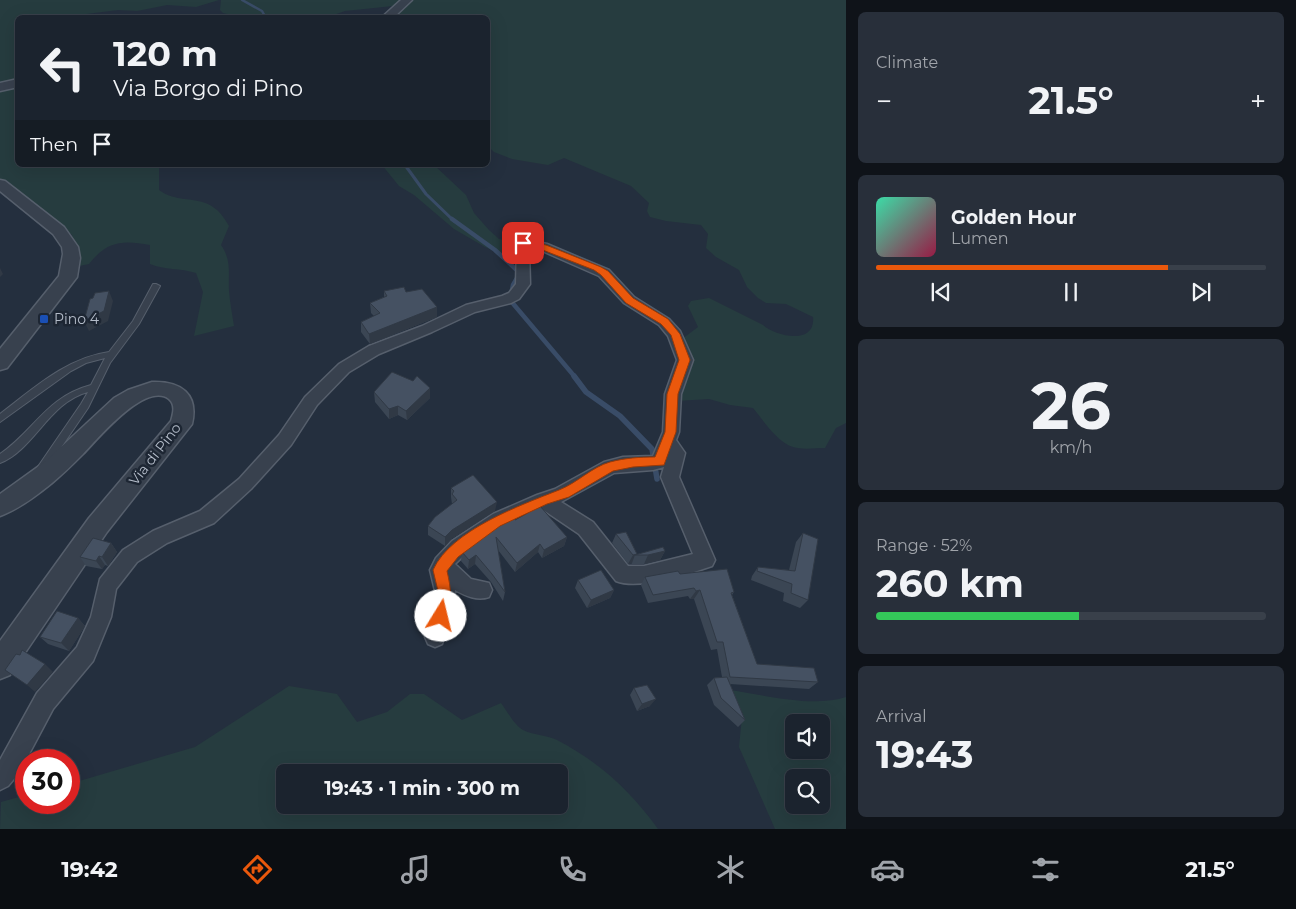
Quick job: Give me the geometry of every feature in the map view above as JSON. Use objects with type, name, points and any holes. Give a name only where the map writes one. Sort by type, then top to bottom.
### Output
[{"type":"street","points":[[390,15],[407,0]]},
{"type":"street","points":[[0,87],[15,84]]},
{"type":"street","points":[[0,184],[62,233],[70,247],[72,260],[68,277],[0,363]]},
{"type":"street","points":[[0,778],[11,765],[45,701],[85,654],[101,617],[107,585],[130,556],[160,537],[206,517],[245,484],[285,440],[311,401],[344,368],[374,350],[427,329],[471,308],[506,300],[514,296],[523,284],[523,243],[543,247],[598,268],[629,300],[664,322],[675,334],[685,360],[673,394],[670,432],[659,462],[633,462],[610,467],[564,494],[544,500],[496,522],[453,553],[440,570],[445,591],[435,637]]},
{"type":"street","name":"Via di Pino","points":[[0,506],[39,481],[128,398],[147,390],[160,389],[174,392],[181,399],[184,410],[181,424],[98,525],[0,665]]},
{"type":"street","points":[[544,500],[586,528],[623,575],[644,575],[705,560],[670,477],[676,453],[667,441]]},
{"type":"street","points":[[443,564],[461,585],[467,588],[482,590]]},
{"type":"lane","points":[[39,481],[38,474],[85,406],[106,362],[136,322],[156,286]]},
{"type":"lane","points":[[0,419],[71,366],[93,356],[113,354]]},
{"type":"lane","points":[[0,459],[11,452],[66,397],[75,391],[94,387]]},
{"type":"green space","points":[[0,0],[219,0],[196,7],[167,5],[137,11],[118,10],[79,15],[15,15],[15,80],[0,83]]},
{"type":"green space","points":[[221,0],[400,0],[393,6],[345,11],[334,15],[232,15],[223,13],[220,10]]},
{"type":"green space","points":[[410,0],[846,0],[846,423],[836,428],[825,448],[801,448],[787,444],[771,430],[753,408],[730,405],[709,399],[677,401],[682,339],[698,327],[688,306],[691,301],[709,298],[777,333],[785,335],[802,335],[808,332],[812,326],[813,317],[786,304],[766,303],[758,298],[747,287],[739,270],[716,257],[706,248],[708,234],[701,225],[650,217],[647,211],[649,203],[631,186],[564,158],[548,165],[512,159],[494,152],[490,148],[490,15],[394,15]]},
{"type":"green space","points":[[15,87],[15,167],[159,167],[159,190],[178,198],[205,203],[221,214],[229,226],[221,245],[228,262],[229,291],[234,326],[194,336],[203,292],[196,273],[150,264],[150,245],[116,244],[102,251],[89,264],[79,266],[72,235],[0,179],[0,90]]},
{"type":"green space","points":[[384,167],[436,167],[466,195],[474,213],[489,230],[499,239],[516,243],[519,253],[509,257],[485,247],[454,229],[414,195],[399,186]]},
{"type":"green space","points":[[289,686],[337,694],[357,722],[387,712],[410,694],[424,694],[462,720],[501,703],[520,728],[557,740],[587,758],[613,778],[658,829],[0,829],[1,802],[15,798],[15,814],[80,814],[80,781],[195,747]]},
{"type":"green space","points":[[730,690],[804,701],[833,700],[846,697],[846,829],[775,829],[739,747],[742,717]]},
{"type":"building","points":[[404,287],[406,292],[422,289],[437,307],[369,334],[361,322],[380,313],[370,303],[387,296],[384,291]]},
{"type":"building","points":[[109,291],[104,311],[84,321],[90,299],[93,298],[95,293]]},
{"type":"building","points":[[392,372],[413,381],[417,376],[430,388],[406,411],[398,406],[389,409],[374,392]]},
{"type":"building","points":[[473,475],[497,502],[452,530],[445,537],[428,526],[435,517],[457,500],[452,494],[454,491],[451,488]]},
{"type":"building","points":[[540,506],[567,537],[544,550],[540,544],[517,563],[496,537],[505,592],[476,555],[469,560],[462,552],[498,525],[512,517],[515,520]]},
{"type":"building","points":[[626,532],[637,554],[633,555],[616,534]]},
{"type":"building","points":[[803,533],[818,539],[808,600],[791,593],[792,584],[757,571],[758,567],[795,571]]},
{"type":"building","points":[[93,538],[111,543],[102,557],[99,556],[96,561],[80,557]]},
{"type":"building","points":[[663,547],[665,551],[648,555],[635,555]]},
{"type":"building","points":[[727,569],[734,592],[731,593],[757,664],[814,668],[818,682],[730,677],[723,642],[717,642],[700,590],[696,591],[694,588],[653,595],[645,577],[678,571],[680,574]]},
{"type":"building","points":[[601,570],[614,590],[591,600],[578,580]]},
{"type":"building","points":[[57,611],[78,618],[61,643],[40,637]]},
{"type":"building","points":[[22,650],[45,664],[27,685],[5,670],[16,654],[20,655]]},
{"type":"building","points":[[727,677],[745,720],[721,698],[714,678]]},
{"type":"building","points":[[647,685],[656,699],[642,704],[634,688]]},
{"type":"waterway","points":[[242,0],[262,11],[264,15]]},
{"type":"waterway","points":[[406,167],[426,194],[454,221]]},
{"type":"waterway","points":[[452,219],[495,250],[520,273],[513,285],[510,300],[575,377]]},
{"type":"waterway","points":[[574,376],[586,392],[620,416],[652,449],[657,479]]},
{"type":"place","name":"Pino 4","points":[[44,319]]},
{"type":"route","points":[[441,616],[445,591],[440,570],[453,553],[496,522],[544,500],[564,494],[610,467],[633,462],[659,462],[670,432],[673,394],[685,360],[675,334],[664,322],[629,300],[598,268],[543,247],[523,243]]}]
